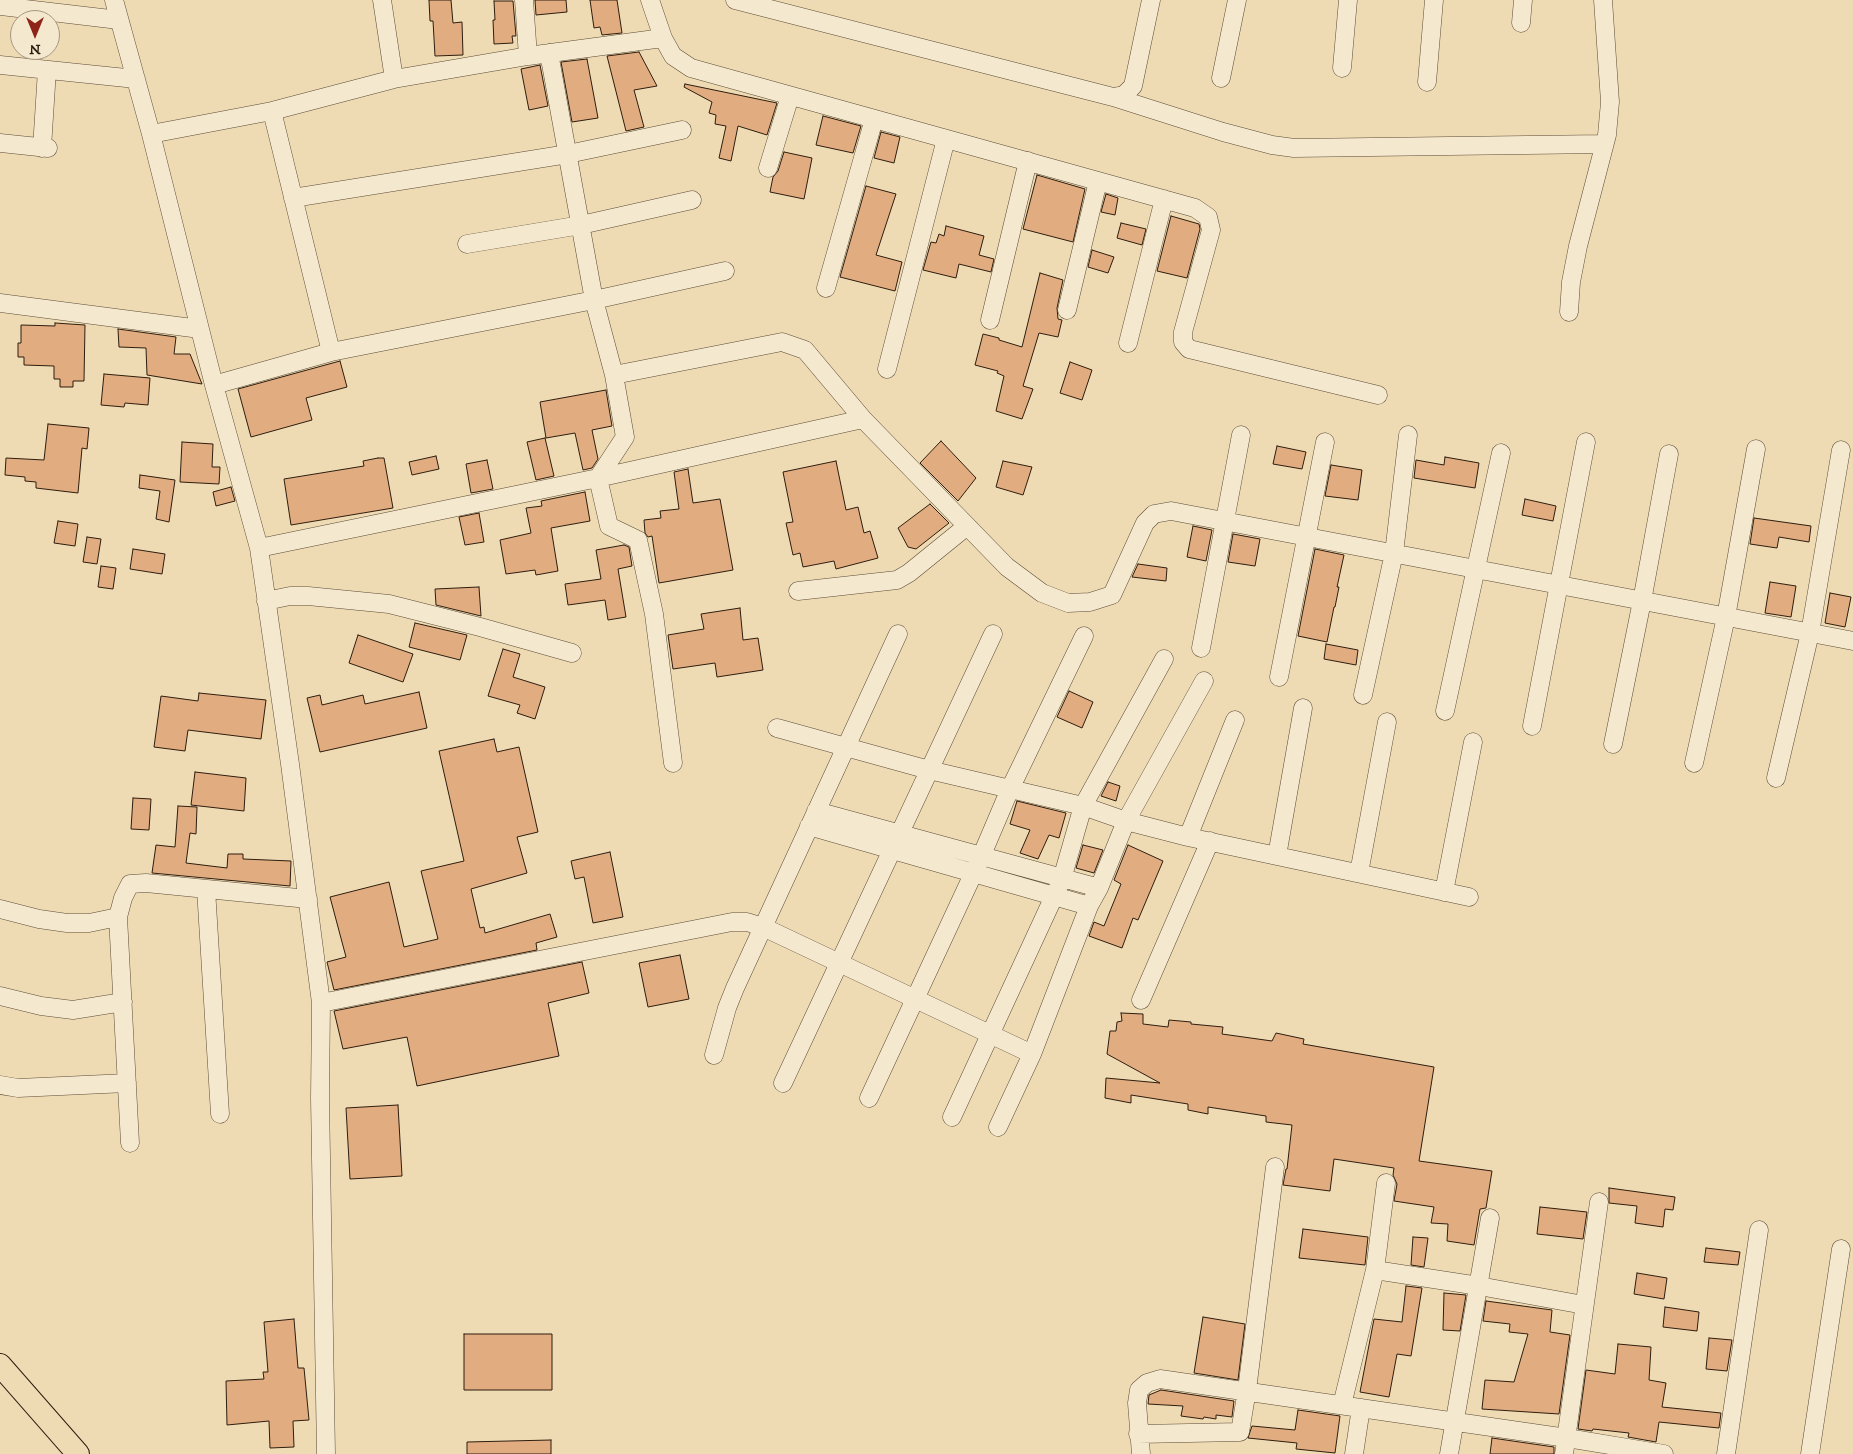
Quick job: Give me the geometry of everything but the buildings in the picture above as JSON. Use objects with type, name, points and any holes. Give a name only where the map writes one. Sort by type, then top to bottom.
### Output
[{"type":"main road","points":[[0,1365],[78,1454]]},
{"type":"street","points":[[114,0],[151,134],[214,385],[259,548],[321,1002],[320,1098],[326,1454]]},
{"type":"street","points":[[382,0],[394,79]]},
{"type":"street","points":[[524,0],[528,56]]},
{"type":"street","points":[[650,0],[663,38],[673,56],[692,68],[1195,208],[1208,217],[1211,230],[1183,332],[1183,342],[1189,349],[1378,396]]},
{"type":"street","points":[[735,0],[1113,97],[1223,132],[1272,145],[1294,148],[1604,144]]},
{"type":"street","points":[[1113,97],[1124,95],[1133,86],[1151,0]]},
{"type":"street","points":[[1220,78],[1237,0]]},
{"type":"street","points":[[1342,68],[1348,0]]},
{"type":"street","points":[[1427,82],[1434,0]]},
{"type":"street","points":[[1521,23],[1523,0]]},
{"type":"street","points":[[1569,312],[1571,282],[1578,246],[1607,135],[1610,102],[1603,0]]},
{"type":"street","points":[[0,6],[119,20]]},
{"type":"street","points":[[151,134],[272,111],[394,79],[528,56],[663,38]]},
{"type":"street","points":[[549,54],[594,300],[614,375],[625,437],[598,478],[609,526],[638,540],[654,614],[673,763]]},
{"type":"street","points":[[0,65],[136,79]]},
{"type":"street","points":[[0,143],[45,148],[47,70]]},
{"type":"street","points":[[768,168],[790,96]]},
{"type":"street","points":[[272,111],[331,352]]},
{"type":"street","points":[[826,288],[874,119]]},
{"type":"street","points":[[293,198],[568,154],[682,130]]},
{"type":"street","points":[[887,368],[946,139]]},
{"type":"street","points":[[990,320],[1028,161]]},
{"type":"street","points":[[1067,310],[1098,181]]},
{"type":"street","points":[[1128,343],[1164,199]]},
{"type":"street","points":[[467,244],[581,225],[692,200]]},
{"type":"street","points":[[214,385],[331,352],[594,300],[725,271]]},
{"type":"street","points":[[0,302],[200,329]]},
{"type":"street","points":[[614,375],[782,342],[805,350],[863,419],[1007,567],[1042,593],[1068,602],[1090,602],[1112,594],[1145,523],[1154,514],[1171,511],[1853,641]]},
{"type":"street","points":[[259,548],[598,478],[863,419]]},
{"type":"street","points":[[1201,648],[1241,435]]},
{"type":"street","points":[[1363,695],[1394,553],[1408,435]]},
{"type":"street","points":[[1279,677],[1325,442]]},
{"type":"street","points":[[1532,726],[1586,442]]},
{"type":"street","points":[[1694,763],[1726,617],[1756,449]]},
{"type":"street","points":[[1776,778],[1810,633],[1841,450]]},
{"type":"street","points":[[1445,711],[1501,453]]},
{"type":"street","points":[[1614,744],[1669,454]]},
{"type":"street","points":[[798,591],[897,580],[909,573],[967,526]]},
{"type":"street","points":[[266,601],[290,596],[308,596],[389,604],[572,653]]},
{"type":"street","points":[[714,1055],[727,1008],[898,634]]},
{"type":"street","points":[[783,1083],[993,634]]},
{"type":"street","points":[[869,1098],[1010,789],[1084,636]]},
{"type":"street","points":[[952,1117],[1062,879],[1083,806],[1164,660]]},
{"type":"street","points":[[998,1127],[1032,1054],[1089,906],[1099,888],[1126,821],[1204,681]]},
{"type":"street","points":[[1277,856],[1303,708]]},
{"type":"street","points":[[1188,837],[1235,720]]},
{"type":"street","points":[[1359,874],[1387,722]]},
{"type":"street","points":[[777,728],[929,770],[1083,806],[1126,821],[1188,837],[1469,897]]},
{"type":"street","points":[[1444,892],[1473,742]]},
{"type":"street","points":[[813,819],[977,864],[1062,879],[1099,888]]},
{"type":"street","points":[[1142,1000],[1210,841]]},
{"type":"street","points":[[977,864],[1054,895],[1089,906]]},
{"type":"street","points":[[130,1143],[118,917],[130,884],[146,883],[308,899]]},
{"type":"street","points":[[206,889],[220,1114]]},
{"type":"street","points":[[0,909],[39,919],[67,923],[89,923],[118,917]]},
{"type":"street","points":[[321,1002],[732,922],[747,922],[763,927],[1032,1054]]},
{"type":"street","points":[[0,996],[40,1006],[73,1010],[123,1002]]},
{"type":"street","points":[[0,1086],[18,1088],[127,1084]]},
{"type":"street","points":[[1138,1434],[1240,1432],[1275,1167]]},
{"type":"street","points":[[1342,1405],[1375,1270],[1386,1183]]},
{"type":"street","points":[[1565,1446],[1599,1202]]},
{"type":"street","points":[[1449,1454],[1453,1421],[1490,1218]]},
{"type":"street","points":[[1726,1454],[1759,1230]]},
{"type":"street","points":[[1810,1454],[1841,1249]]},
{"type":"street","points":[[1375,1270],[1584,1305]]},
{"type":"street","points":[[1141,1454],[1137,1402],[1139,1390],[1147,1383],[1160,1379],[1453,1421],[1565,1446],[1664,1454]]},
{"type":"street","points":[[1354,1454],[1361,1408]]}]
